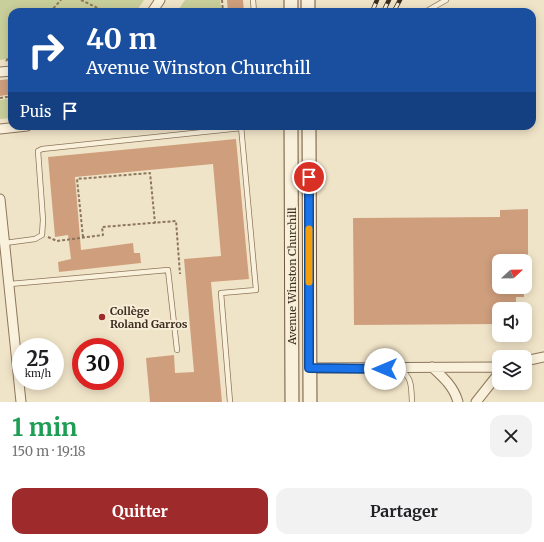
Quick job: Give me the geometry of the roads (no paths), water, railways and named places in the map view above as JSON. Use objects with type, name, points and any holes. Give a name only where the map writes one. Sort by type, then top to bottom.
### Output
[{"type":"main road","name":"Avenue Winston Churchill","points":[[291,130],[292,402]]},
{"type":"main road","name":"Avenue Winston Churchill","points":[[310,130],[310,402]]},
{"type":"street","points":[[0,199],[10,284],[21,402]]},
{"type":"street","points":[[532,360],[544,357]]},
{"type":"street","points":[[309,368],[399,369],[432,367],[492,367]]},
{"type":"street","points":[[432,367],[450,384],[455,391],[458,402]]},
{"type":"street","points":[[476,402],[492,382]]},
{"type":"lane","points":[[432,8],[446,0]]},
{"type":"lane","points":[[5,243],[35,239],[42,234],[43,220],[38,151],[215,130]]},
{"type":"lane","points":[[230,402],[221,293],[256,290],[241,130]]},
{"type":"lane","points":[[10,284],[168,270],[177,350]]},
{"type":"lane","points":[[399,369],[406,373],[410,380],[412,402]]},
{"type":"railway","points":[[374,8],[377,0]]},
{"type":"railway","points":[[385,8],[389,0]]},
{"type":"railway","points":[[396,8],[400,0]]},
{"type":"place","name":"Collège Roland Garros","points":[[102,317]]}]
